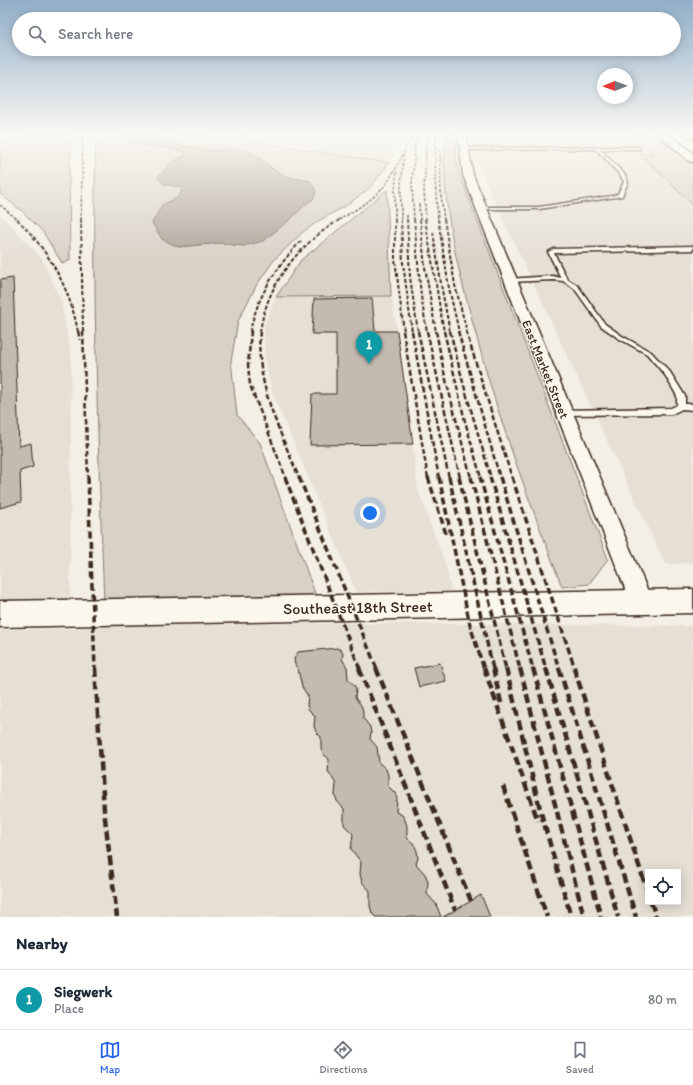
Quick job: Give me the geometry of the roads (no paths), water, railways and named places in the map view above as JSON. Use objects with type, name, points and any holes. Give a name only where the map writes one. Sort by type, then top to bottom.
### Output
[{"type":"street","name":"East Market Street","points":[[469,177],[641,601]]},
{"type":"street","name":"Southeast 18th Street","points":[[12,613],[693,601]]},
{"type":"lane","points":[[481,208],[539,208],[612,197],[620,195],[626,182],[623,177]]},
{"type":"lane","points":[[565,280],[551,252],[693,248]]},
{"type":"lane","points":[[510,280],[553,278],[565,280],[576,287],[603,325],[620,337],[649,353],[668,374],[681,396],[681,406]]},
{"type":"lane","points":[[564,413],[672,411],[681,406],[693,407]]},
{"type":"railway","points":[[81,220],[82,177]]},
{"type":"railway","points":[[339,220],[378,193],[391,177]]},
{"type":"railway","points":[[396,177],[395,259],[404,332]]},
{"type":"railway","points":[[401,219],[402,177]]},
{"type":"railway","points":[[413,177],[414,220]]},
{"type":"railway","points":[[425,177],[426,220]]},
{"type":"railway","points":[[435,177],[438,220]]},
{"type":"railway","points":[[441,177],[444,220]]},
{"type":"railway","points":[[419,204],[420,220]]},
{"type":"railway","points":[[0,205],[18,220]]},
{"type":"railway","points":[[260,332],[270,297],[287,266],[312,240],[341,219]]},
{"type":"railway","points":[[401,219],[403,263],[412,332]]},
{"type":"railway","points":[[407,219],[410,277],[418,332]]},
{"type":"railway","points":[[414,219],[421,296],[427,332]]},
{"type":"railway","points":[[420,219],[425,267],[436,332]]},
{"type":"railway","points":[[425,219],[444,332]]},
{"type":"railway","points":[[438,219],[449,288],[459,332]]},
{"type":"railway","points":[[444,219],[455,285],[467,332]]},
{"type":"railway","points":[[18,220],[39,244],[64,285],[70,300],[78,332]]},
{"type":"railway","points":[[81,220],[83,332]]},
{"type":"railway","points":[[433,232],[450,332]]},
{"type":"railway","points":[[250,332],[253,319],[269,282],[284,260],[302,240]]},
{"type":"railway","points":[[78,331],[80,340]]},
{"type":"railway","points":[[83,331],[88,478]]},
{"type":"railway","points":[[251,331],[248,365],[250,385],[286,478]]},
{"type":"railway","points":[[260,331],[259,351],[265,388],[270,406],[299,478]]},
{"type":"railway","points":[[403,331],[428,478]]},
{"type":"railway","points":[[412,331],[439,478]]},
{"type":"railway","points":[[418,331],[449,478]]},
{"type":"railway","points":[[427,331],[460,478]]},
{"type":"railway","points":[[436,331],[444,372],[471,478]]},
{"type":"railway","points":[[444,331],[465,421],[481,478]]},
{"type":"railway","points":[[450,331],[464,386],[491,478]]},
{"type":"railway","points":[[458,331],[500,478]]},
{"type":"railway","points":[[466,331],[512,478]]},
{"type":"railway","points":[[88,477],[95,669]]},
{"type":"railway","points":[[285,477],[360,669]]},
{"type":"railway","points":[[299,477],[377,669]]},
{"type":"railway","points":[[428,477],[446,534]]},
{"type":"railway","points":[[439,477],[470,625],[484,669]]},
{"type":"railway","points":[[449,477],[493,669]]},
{"type":"railway","points":[[459,477],[506,669]]},
{"type":"railway","points":[[471,477],[520,669]]},
{"type":"railway","points":[[480,477],[533,669]]},
{"type":"railway","points":[[490,477],[546,669]]},
{"type":"railway","points":[[500,477],[559,669]]},
{"type":"railway","points":[[512,477],[575,669]]},
{"type":"railway","points":[[95,668],[104,810],[117,917]]},
{"type":"railway","points":[[359,668],[455,910]]},
{"type":"railway","points":[[376,668],[471,901]]},
{"type":"railway","points":[[484,668],[538,821]]},
{"type":"railway","points":[[493,668],[502,707]]},
{"type":"railway","points":[[506,668],[541,813],[570,913]]},
{"type":"railway","points":[[520,668],[584,917]]},
{"type":"railway","points":[[533,668],[601,917]]},
{"type":"railway","points":[[546,668],[618,917]]},
{"type":"railway","points":[[559,668],[636,917]]},
{"type":"railway","points":[[574,668],[645,884]]},
{"type":"railway","points":[[503,786],[547,917]]},
{"type":"railway","points":[[652,905],[656,917]]},
{"type":"place","name":"Siegwerk","points":[[369,364]]}]
